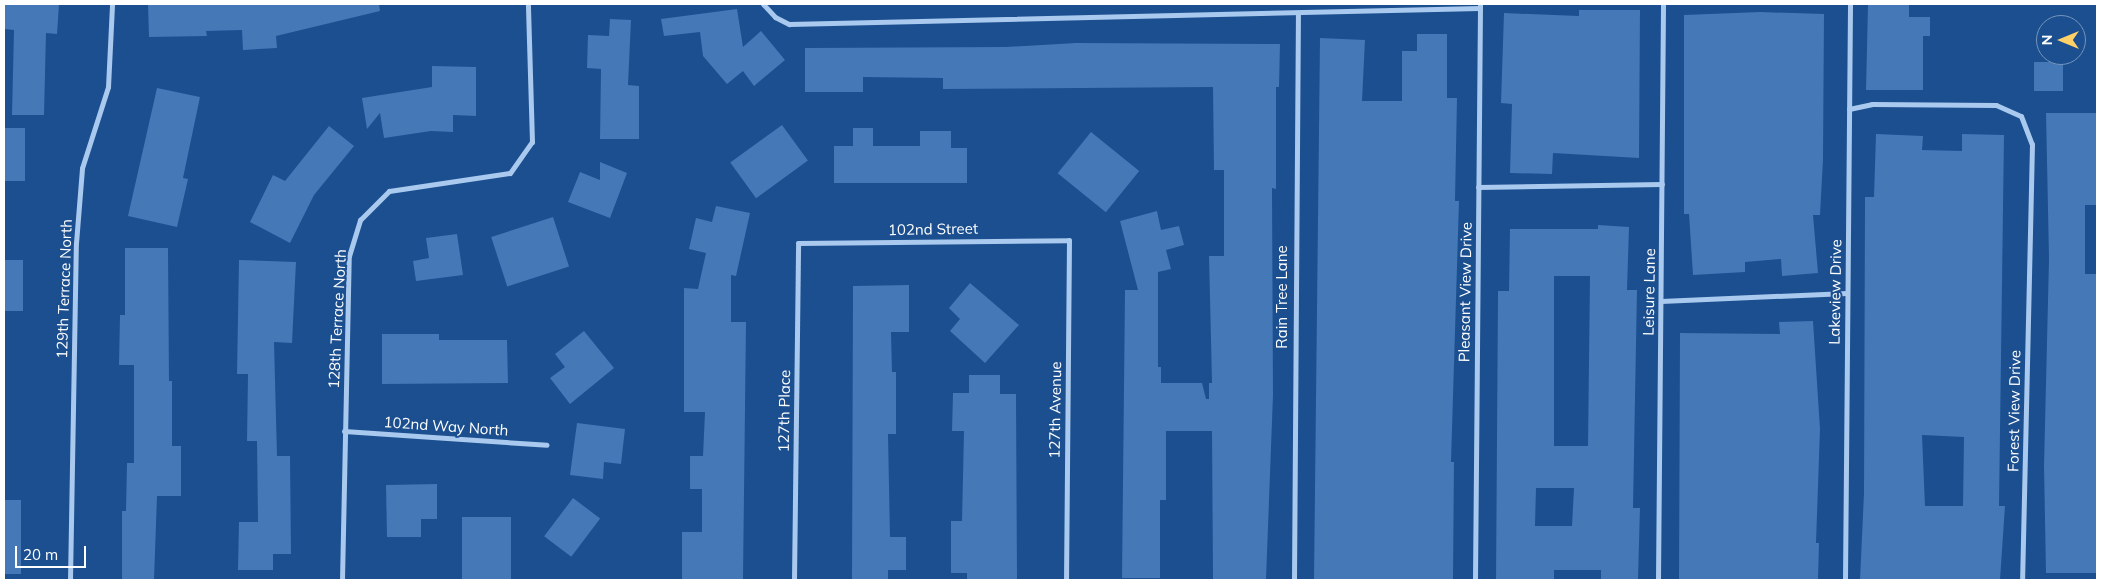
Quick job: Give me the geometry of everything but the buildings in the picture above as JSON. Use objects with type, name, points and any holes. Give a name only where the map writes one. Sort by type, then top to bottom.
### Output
[{"type":"street","name":"129th Terrace North","points":[[70,580],[76,243],[82,168],[108,87],[112,4]]},
{"type":"street","name":"128th Terrace North","points":[[342,580],[349,256],[360,220],[389,191],[510,173],[532,142],[528,4]]},
{"type":"street","points":[[763,4],[775,17],[789,24],[1298,14],[1480,6]]},
{"type":"street","name":"Leisure Lane","points":[[1658,580],[1663,4]]},
{"type":"street","name":"Lakeview Drive","points":[[1845,580],[1850,4]]},
{"type":"street","name":"Pleasant View Drive","points":[[1475,580],[1480,6]]},
{"type":"street","name":"Rain Tree Lane","points":[[1294,580],[1298,14]]},
{"type":"street","name":"Forest View Drive","points":[[1849,110],[1872,104],[1996,105],[2021,116],[2032,144],[2022,580]]},
{"type":"street","points":[[1478,188],[1662,184]]},
{"type":"street","name":"102nd Street","points":[[798,243],[1069,240]]},
{"type":"street","name":"127th Avenue","points":[[1066,580],[1069,240]]},
{"type":"street","name":"127th Place","points":[[794,580],[798,243]]},
{"type":"street","points":[[1661,301],[1847,293]]},
{"type":"street","name":"102nd Way North","points":[[344,431],[547,446]]}]
